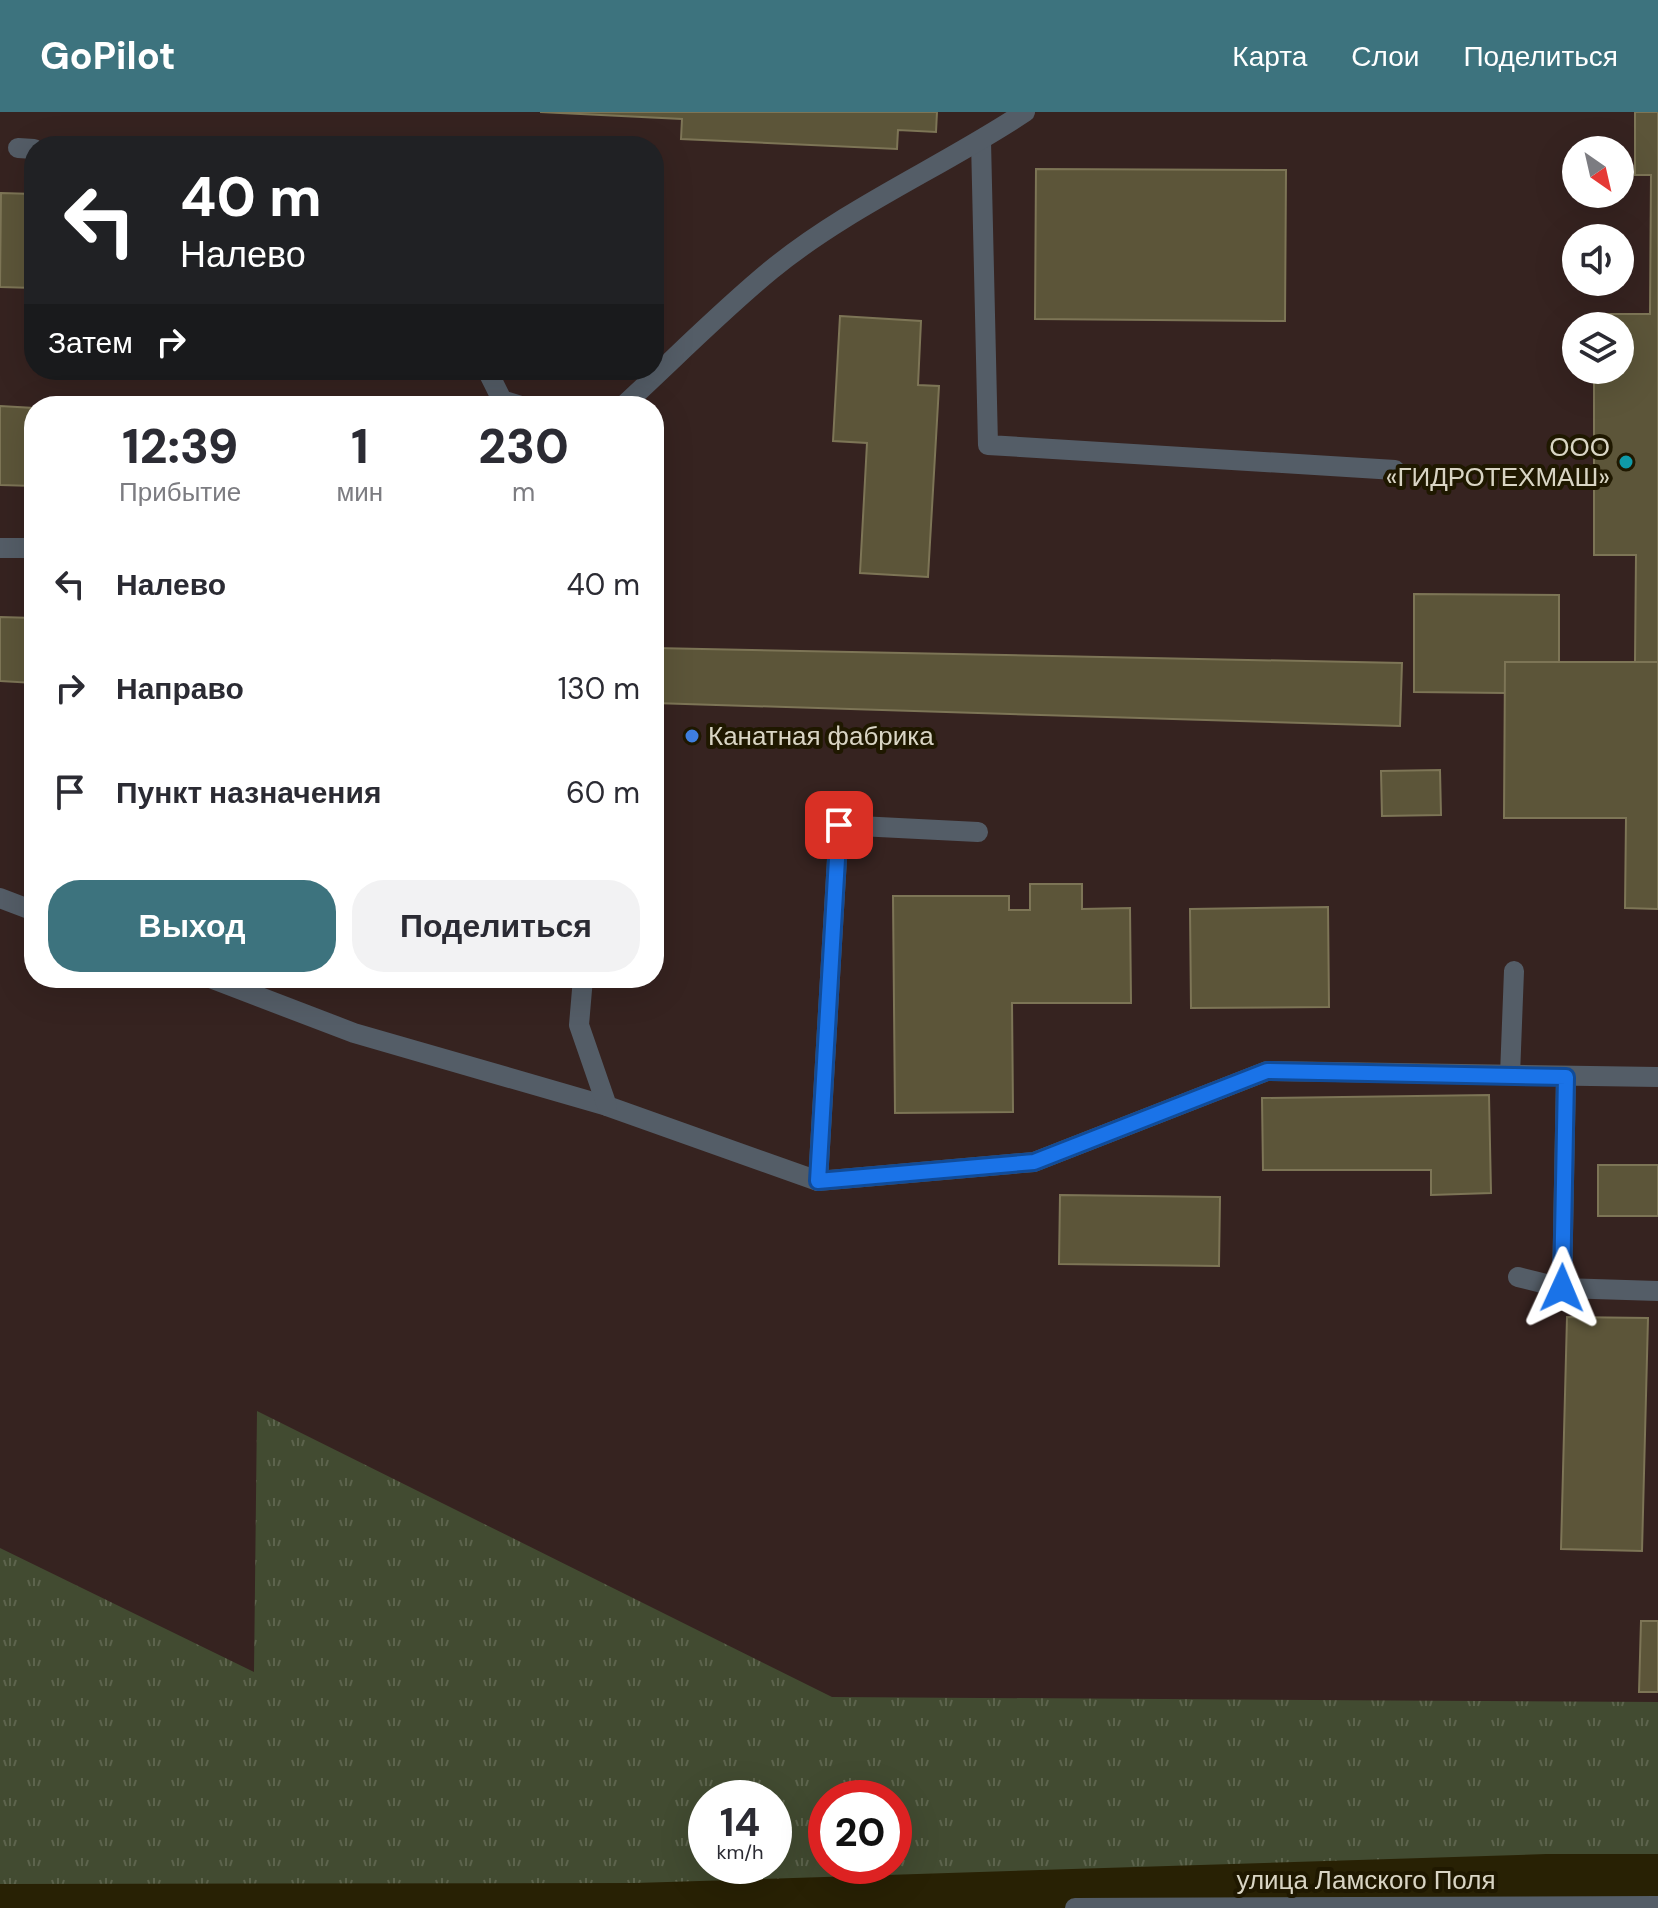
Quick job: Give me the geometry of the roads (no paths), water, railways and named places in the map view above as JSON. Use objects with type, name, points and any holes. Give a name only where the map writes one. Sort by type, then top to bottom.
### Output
[{"type":"street","points":[[664,368],[772,269],[857,211],[981,141],[1025,112]]},
{"type":"street","points":[[981,141],[988,445],[1395,470]]},
{"type":"street","points":[[634,396],[651,380]]},
{"type":"street","points":[[0,548],[24,548]]},
{"type":"street","points":[[818,1181],[839,825],[978,832]]},
{"type":"street","points":[[0,898],[24,907]]},
{"type":"street","points":[[1510,1075],[1514,971]]},
{"type":"street","points":[[236,988],[354,1033],[607,1106],[818,1181],[1034,1162],[1267,1071],[1658,1077]]},
{"type":"street","points":[[582,988],[579,1025],[607,1106]]},
{"type":"street","points":[[1562,1288],[1566,1077]]},
{"type":"street","points":[[1518,1277],[1562,1288],[1658,1291]]},
{"type":"street","name":"улица Ламского Поля","points":[[1075,1908],[1658,1906]]},
{"type":"place","name":"ООО «ГИДРОТЕХМАШ»","points":[[1626,462]]},
{"type":"place","name":"Канатная фабрика","points":[[692,736]]}]
